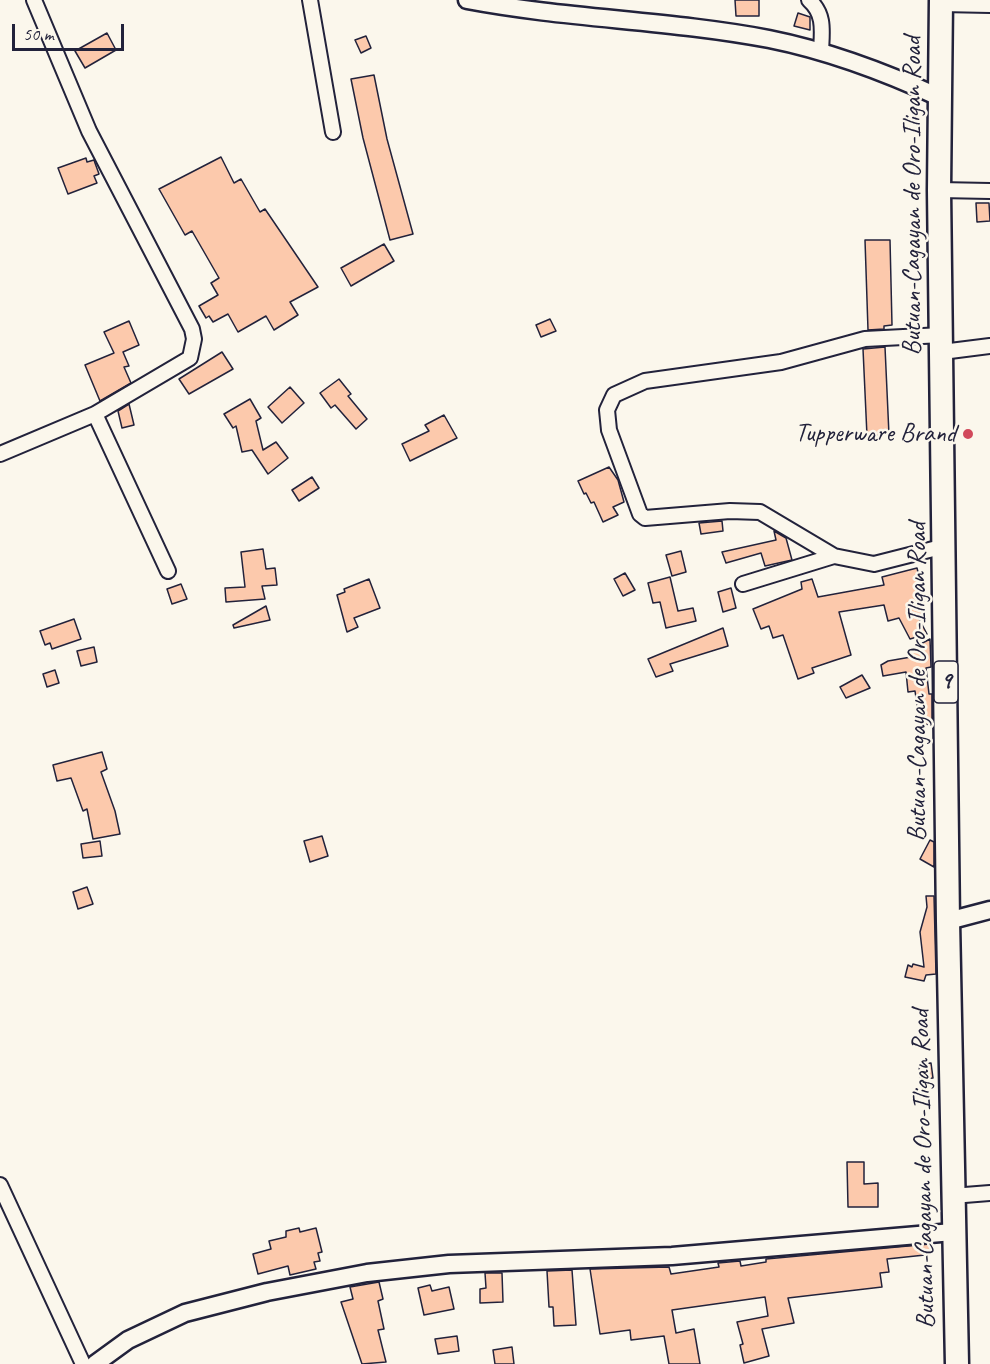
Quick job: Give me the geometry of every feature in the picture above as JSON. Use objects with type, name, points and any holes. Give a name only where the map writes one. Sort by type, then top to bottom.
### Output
[{"type":"highway","name":"Butuan-Cagayan de Oro-Iligan Road","points":[[941,2],[939,190],[952,1196],[957,1364]]},
{"type":"street","points":[[0,454],[95,414],[190,358],[194,339],[192,329],[89,131],[34,0]]},
{"type":"street","points":[[310,0],[333,132]]},
{"type":"street","points":[[467,0],[769,39],[821,51],[883,71],[941,98]]},
{"type":"street","points":[[809,0],[819,9],[822,21],[821,51]]},
{"type":"street","points":[[941,2],[990,5]]},
{"type":"street","points":[[939,190],[990,191]]},
{"type":"street","points":[[945,546],[874,564],[834,556],[760,512],[719,512],[645,518],[640,514],[609,430],[607,410],[614,395],[645,381],[781,362],[865,339],[990,346]]},
{"type":"street","points":[[95,414],[168,571]]},
{"type":"street","points":[[743,584],[834,556]]},
{"type":"street","points":[[948,921],[990,910]]},
{"type":"street","points":[[0,1185],[83,1364]]},
{"type":"street","points":[[952,1196],[990,1193]]},
{"type":"street","points":[[95,1364],[128,1340],[185,1312],[267,1292],[367,1273],[449,1264],[672,1256],[953,1232]]},
{"type":"building","points":[[735,0],[759,0],[759,16],[736,16]]},
{"type":"building","points":[[798,13],[810,17],[810,30],[794,26]]},
{"type":"building","points":[[107,33],[116,50],[85,68],[75,51]]},
{"type":"building","points":[[366,36],[371,48],[361,53],[355,40]]},
{"type":"building","points":[[374,75],[387,139],[413,234],[390,240],[363,138],[351,79]]},
{"type":"building","points":[[221,157],[234,183],[241,179],[260,212],[265,209],[318,287],[290,302],[298,315],[274,330],[266,316],[238,332],[228,314],[213,322],[209,316],[206,318],[199,306],[218,295],[211,283],[219,278],[192,231],[185,235],[159,189]]},
{"type":"building","points":[[86,158],[87,162],[94,160],[99,174],[94,176],[97,183],[68,194],[58,168]]},
{"type":"building","points":[[976,203],[989,203],[990,221],[977,222]]},
{"type":"building","points":[[865,240],[890,240],[892,325],[884,326],[884,329],[868,330]]},
{"type":"building","points":[[384,244],[394,261],[351,286],[341,268]]},
{"type":"building","points":[[550,319],[556,331],[541,337],[536,325]]},
{"type":"building","points":[[129,321],[139,345],[123,352],[129,366],[124,367],[131,383],[100,401],[85,365],[114,353],[104,332]]},
{"type":"building","points":[[885,347],[889,435],[867,436],[863,349]]},
{"type":"building","points":[[222,352],[233,369],[189,394],[179,379]]},
{"type":"building","points":[[339,379],[351,394],[348,396],[367,419],[356,429],[335,405],[331,408],[320,393]]},
{"type":"building","points":[[290,387],[304,403],[282,423],[268,407]]},
{"type":"building","points":[[250,399],[261,418],[256,421],[263,450],[276,442],[288,458],[268,474],[252,450],[242,452],[236,426],[233,428],[224,414]]},
{"type":"building","points":[[129,404],[134,425],[122,428],[118,411]]},
{"type":"building","points":[[444,415],[457,438],[410,461],[402,444],[429,431],[425,425]]},
{"type":"building","points":[[609,467],[618,480],[624,502],[613,507],[618,515],[603,522],[594,502],[591,503],[586,493],[584,494],[578,481]]},
{"type":"building","points":[[312,477],[319,488],[299,501],[292,490]]},
{"type":"building","points":[[722,521],[723,531],[701,534],[699,523]]},
{"type":"building","points":[[774,531],[786,538],[792,560],[765,566],[761,553],[726,563],[722,552],[776,540]]},
{"type":"building","points":[[263,549],[266,569],[275,568],[277,585],[262,586],[265,599],[226,602],[225,588],[245,587],[241,552]]},
{"type":"building","points":[[681,551],[686,572],[672,576],[666,555]]},
{"type":"building","points":[[917,568],[926,615],[918,617],[927,634],[910,639],[899,618],[888,621],[884,605],[839,612],[851,655],[812,668],[814,673],[798,679],[783,635],[773,638],[769,626],[761,629],[753,609],[802,589],[801,582],[812,579],[818,597],[884,585],[882,577]]},
{"type":"building","points":[[625,573],[635,590],[623,596],[614,579]]},
{"type":"building","points":[[670,577],[678,611],[693,608],[696,621],[666,628],[660,602],[653,603],[648,583]]},
{"type":"building","points":[[369,579],[380,608],[354,618],[358,627],[347,632],[337,595],[345,592],[344,589]]},
{"type":"building","points":[[181,584],[187,599],[172,604],[167,589]]},
{"type":"building","points":[[731,588],[736,608],[723,612],[718,592]]},
{"type":"building","points":[[266,606],[270,620],[234,628],[233,625]]},
{"type":"building","points":[[74,619],[81,639],[52,649],[50,643],[45,645],[40,631]]},
{"type":"building","points":[[723,628],[728,646],[670,664],[673,671],[656,677],[648,659]]},
{"type":"building","points":[[930,639],[931,667],[926,668],[929,694],[932,694],[932,724],[920,725],[915,691],[908,692],[906,672],[883,676],[881,665],[888,661],[911,657],[911,649]]},
{"type":"building","points":[[94,647],[97,662],[81,666],[77,651]]},
{"type":"building","points":[[55,670],[59,683],[47,687],[43,674]]},
{"type":"building","points":[[862,675],[870,688],[846,698],[840,687]]},
{"type":"building","points":[[102,752],[107,769],[101,772],[115,811],[120,834],[93,839],[87,809],[83,811],[71,778],[57,781],[53,765]]},
{"type":"building","points":[[322,836],[328,856],[310,862],[304,841]]},
{"type":"building","points":[[930,840],[934,842],[934,867],[920,859]]},
{"type":"building","points":[[100,841],[102,856],[83,858],[81,844]]},
{"type":"building","points":[[87,887],[93,904],[78,909],[73,892]]},
{"type":"building","points":[[926,896],[934,896],[936,974],[926,975],[924,981],[905,977],[908,965],[924,967],[920,932],[927,907]]},
{"type":"building","points":[[931,1063],[933,1078],[920,1079],[919,1064]]},
{"type":"building","points":[[847,1162],[864,1162],[864,1184],[878,1183],[878,1207],[848,1207]]},
{"type":"building","points":[[299,1228],[300,1232],[316,1228],[322,1252],[318,1253],[320,1261],[314,1262],[316,1269],[290,1275],[288,1266],[258,1274],[253,1254],[271,1249],[269,1241],[286,1237],[286,1231]]},
{"type":"building","points":[[930,1244],[931,1252],[925,1255],[887,1259],[889,1272],[880,1273],[882,1287],[788,1298],[794,1323],[762,1329],[769,1356],[744,1363],[740,1345],[743,1344],[737,1322],[768,1316],[765,1297],[672,1310],[676,1333],[694,1329],[700,1364],[669,1364],[664,1336],[631,1340],[630,1330],[600,1334],[590,1269],[669,1267],[671,1274],[719,1267],[718,1263],[740,1261],[741,1266],[766,1262],[766,1259]]},
{"type":"building","points":[[572,1270],[576,1325],[554,1326],[553,1307],[549,1307],[547,1271]]},
{"type":"building","points":[[485,1273],[502,1273],[503,1302],[480,1303],[480,1289],[486,1288]]},
{"type":"building","points":[[379,1282],[383,1299],[378,1301],[384,1329],[378,1330],[386,1362],[362,1364],[341,1302],[353,1299],[350,1287]]},
{"type":"building","points":[[430,1285],[432,1291],[449,1287],[454,1309],[424,1315],[418,1288]]},
{"type":"building","points":[[457,1336],[459,1351],[438,1354],[435,1339]]},
{"type":"building","points":[[512,1347],[514,1364],[495,1364],[493,1350]]},
{"type":"place","name":"Tupperware Brand","points":[[968,434]]}]
